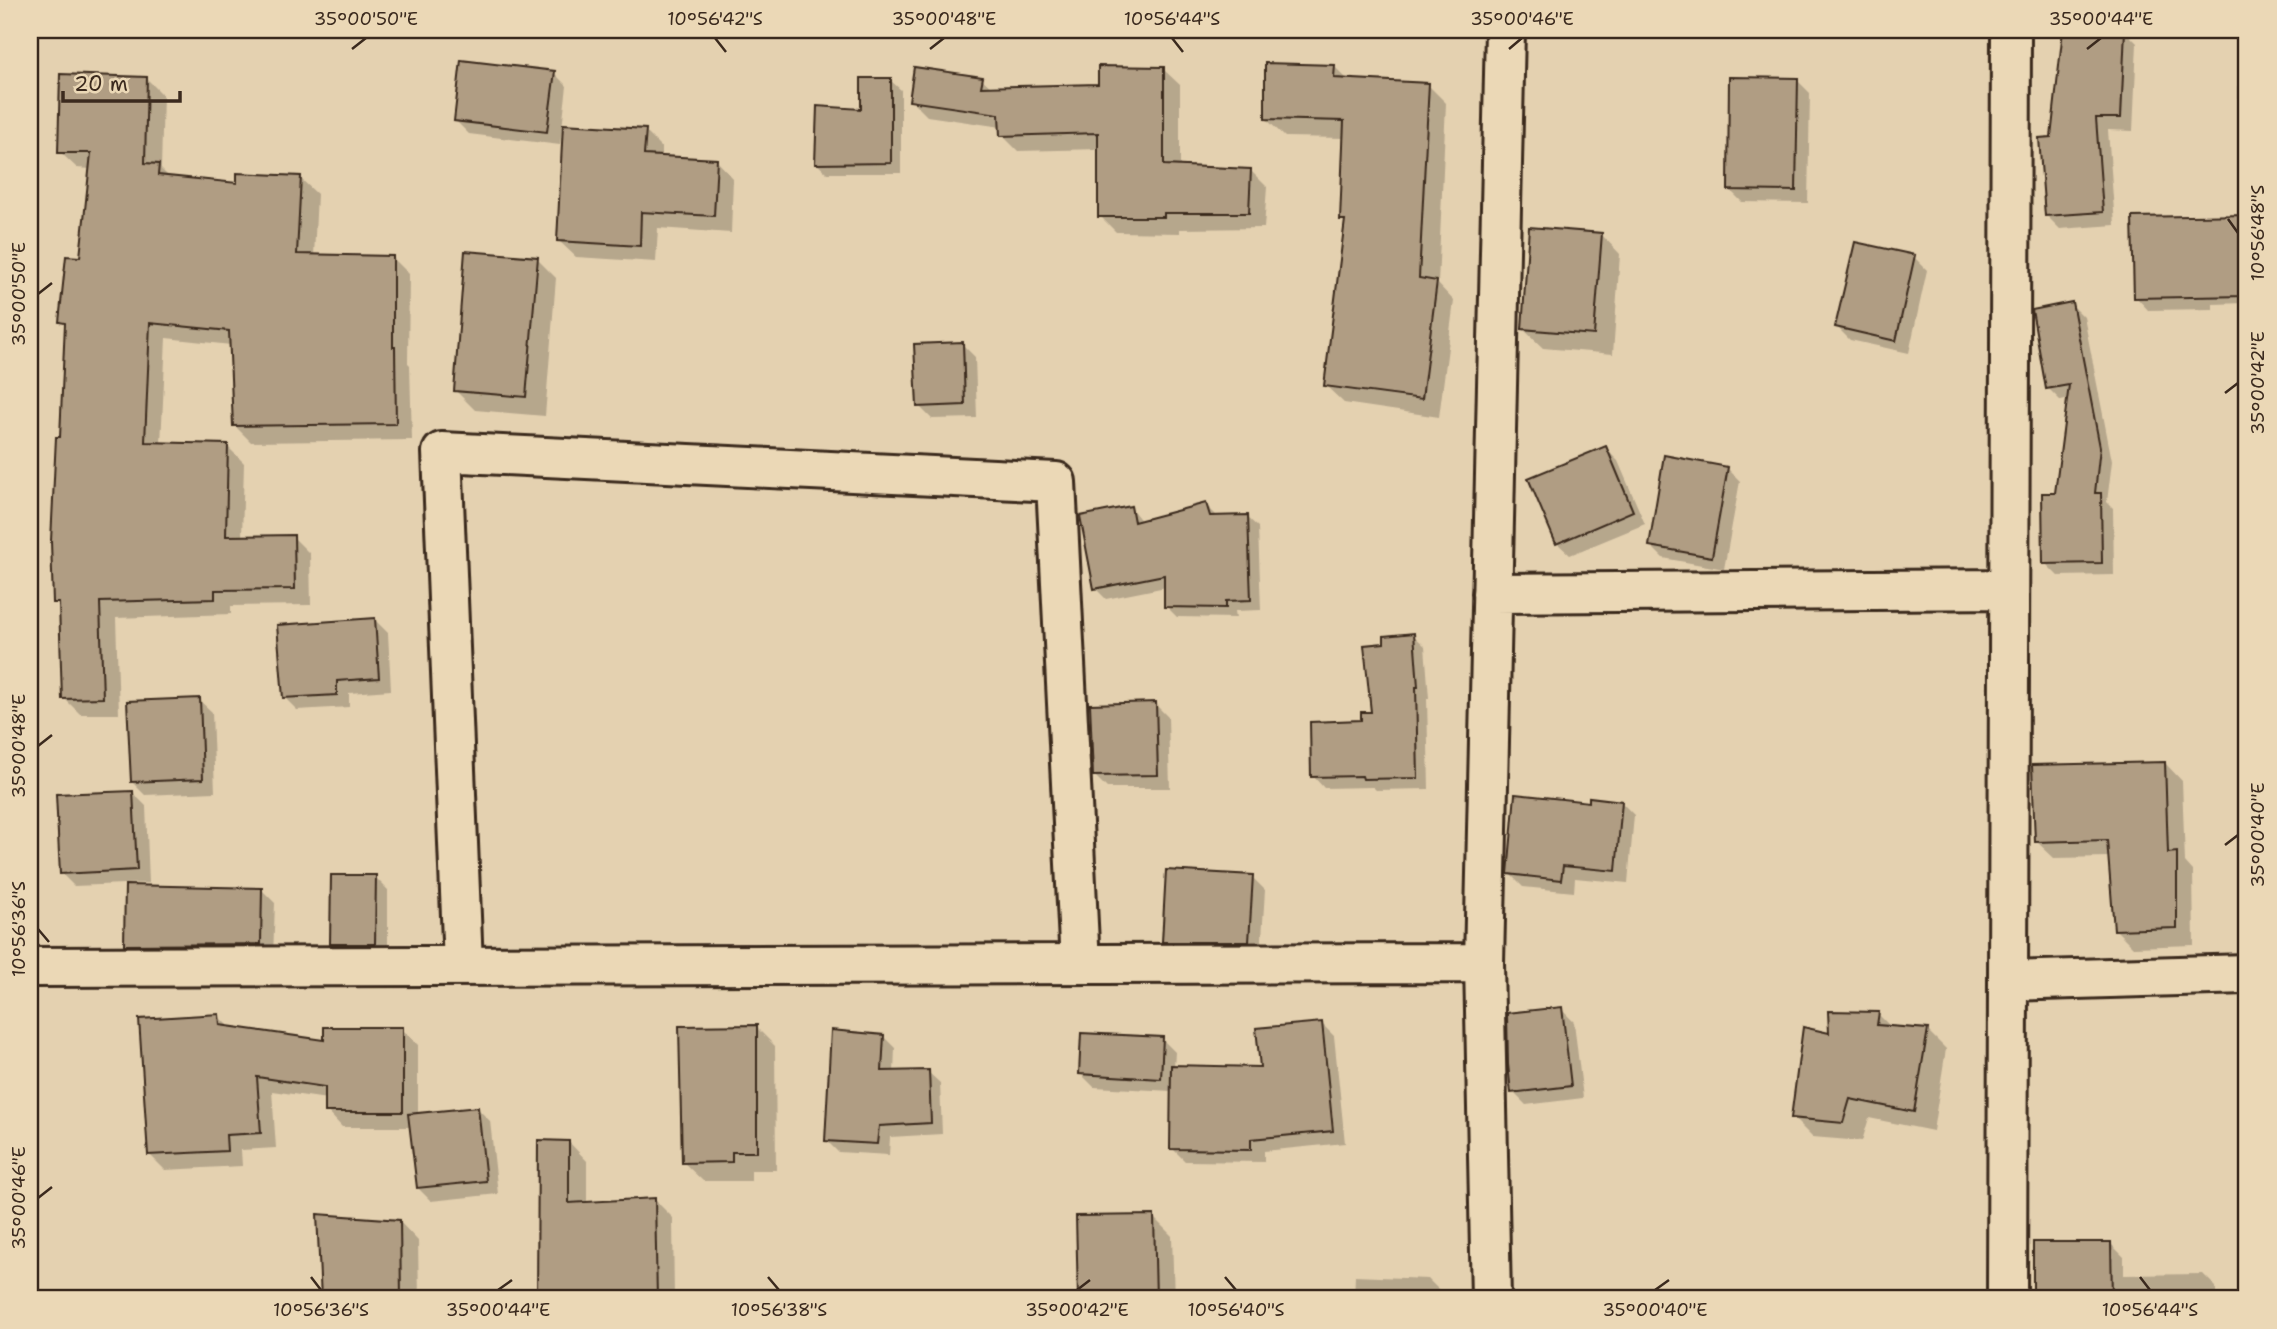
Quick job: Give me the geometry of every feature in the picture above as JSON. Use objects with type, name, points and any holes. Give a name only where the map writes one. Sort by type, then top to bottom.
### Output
[{"type":"street","points":[[1491,1299],[1483,963],[1505,30]]},
{"type":"street","points":[[2007,1299],[2011,30]]},
{"type":"street","points":[[463,965],[442,452],[1056,482],[1080,964]]},
{"type":"street","points":[[1492,593],[2009,589]]},
{"type":"street","points":[[30,967],[1483,963]]},
{"type":"street","points":[[2008,981],[2247,974]]},
{"type":"building","points":[[2063,30],[2125,30],[2121,118],[2096,118],[2103,212],[2045,216],[2039,138],[2051,137]]},
{"type":"building","points":[[461,60],[555,71],[547,132],[454,121]]},
{"type":"building","points":[[1265,63],[1335,65],[1334,78],[1429,83],[1419,278],[1437,281],[1422,399],[1324,386],[1345,220],[1340,220],[1344,121],[1265,119]]},
{"type":"building","points":[[1098,66],[1164,67],[1164,165],[1251,169],[1249,213],[1164,213],[1164,217],[1098,217],[1098,133],[1000,136],[999,114],[909,101],[914,67],[983,77],[981,87],[1098,84]]},
{"type":"building","points":[[60,74],[147,77],[145,163],[159,164],[158,175],[237,183],[237,173],[301,176],[297,254],[393,256],[396,424],[233,426],[229,331],[150,323],[145,442],[228,444],[226,536],[294,535],[295,589],[215,590],[215,599],[100,602],[103,698],[62,699],[59,603],[53,603],[51,541],[56,437],[60,437],[65,323],[59,322],[66,256],[80,257],[91,153],[58,153]]},
{"type":"building","points":[[1729,77],[1798,78],[1796,191],[1728,190]]},
{"type":"building","points":[[861,78],[891,78],[891,163],[815,164],[817,106],[861,109]]},
{"type":"building","points":[[563,124],[646,129],[644,155],[717,159],[714,216],[641,212],[640,246],[557,241]]},
{"type":"building","points":[[2247,215],[2247,296],[2134,298],[2132,217]]},
{"type":"building","points":[[1529,227],[1602,233],[1594,335],[1522,329]]},
{"type":"building","points":[[1855,242],[1915,255],[1896,341],[1835,327]]},
{"type":"building","points":[[465,251],[538,257],[526,397],[454,391]]},
{"type":"building","points":[[2072,302],[2100,447],[2095,493],[2101,493],[2102,563],[2043,564],[2042,493],[2055,493],[2069,385],[2046,389],[2032,310]]},
{"type":"building","points":[[963,342],[965,405],[917,407],[914,344]]},
{"type":"building","points":[[1606,446],[1633,511],[1556,544],[1528,478]]},
{"type":"building","points":[[1664,455],[1728,467],[1712,557],[1649,546]]},
{"type":"building","points":[[1206,503],[1210,516],[1248,515],[1251,600],[1226,601],[1226,608],[1164,607],[1164,575],[1094,589],[1080,516],[1131,506],[1134,522]]},
{"type":"building","points":[[375,618],[379,678],[337,681],[337,695],[283,698],[277,625]]},
{"type":"building","points":[[1414,633],[1418,687],[1418,778],[1311,777],[1310,722],[1361,720],[1361,712],[1371,712],[1364,645],[1384,643],[1384,636]]},
{"type":"building","points":[[200,698],[203,779],[131,782],[127,701]]},
{"type":"building","points":[[1156,702],[1158,775],[1093,776],[1090,704]]},
{"type":"building","points":[[2165,762],[2168,853],[2177,852],[2177,928],[2114,930],[2107,840],[2035,842],[2032,765]]},
{"type":"building","points":[[133,791],[137,870],[60,874],[56,794]]},
{"type":"building","points":[[1515,794],[1589,802],[1589,797],[1622,801],[1616,871],[1563,866],[1561,880],[1508,874]]},
{"type":"building","points":[[1166,870],[1253,875],[1249,942],[1162,942]]},
{"type":"building","points":[[331,875],[376,875],[375,944],[330,944]]},
{"type":"building","points":[[125,885],[262,888],[261,944],[124,945]]},
{"type":"building","points":[[1562,1007],[1571,1086],[1511,1093],[1507,1013]]},
{"type":"building","points":[[1828,1011],[1879,1012],[1877,1025],[1928,1029],[1914,1112],[1850,1099],[1843,1123],[1791,1118],[1803,1027],[1829,1033]]},
{"type":"building","points":[[219,1014],[220,1025],[324,1040],[324,1027],[403,1027],[403,1112],[325,1112],[325,1087],[257,1077],[261,1133],[226,1135],[227,1151],[148,1155],[139,1019]]},
{"type":"building","points":[[1322,1022],[1333,1131],[1251,1139],[1251,1150],[1170,1149],[1171,1065],[1260,1067],[1256,1028]]},
{"type":"building","points":[[757,1025],[757,1152],[732,1152],[732,1162],[682,1163],[679,1026]]},
{"type":"building","points":[[831,1030],[884,1035],[882,1071],[929,1070],[931,1123],[879,1126],[877,1144],[825,1141]]},
{"type":"building","points":[[1081,1033],[1163,1037],[1161,1079],[1079,1074]]},
{"type":"building","points":[[478,1107],[486,1181],[417,1188],[408,1114]]},
{"type":"building","points":[[538,1140],[569,1141],[569,1203],[655,1198],[657,1299],[537,1299]]},
{"type":"building","points":[[317,1214],[400,1220],[401,1299],[321,1299]]},
{"type":"building","points":[[1154,1215],[1156,1299],[1078,1299],[1076,1216]]},
{"type":"building","points":[[2033,1242],[2111,1242],[2112,1299],[2033,1299]]}]
